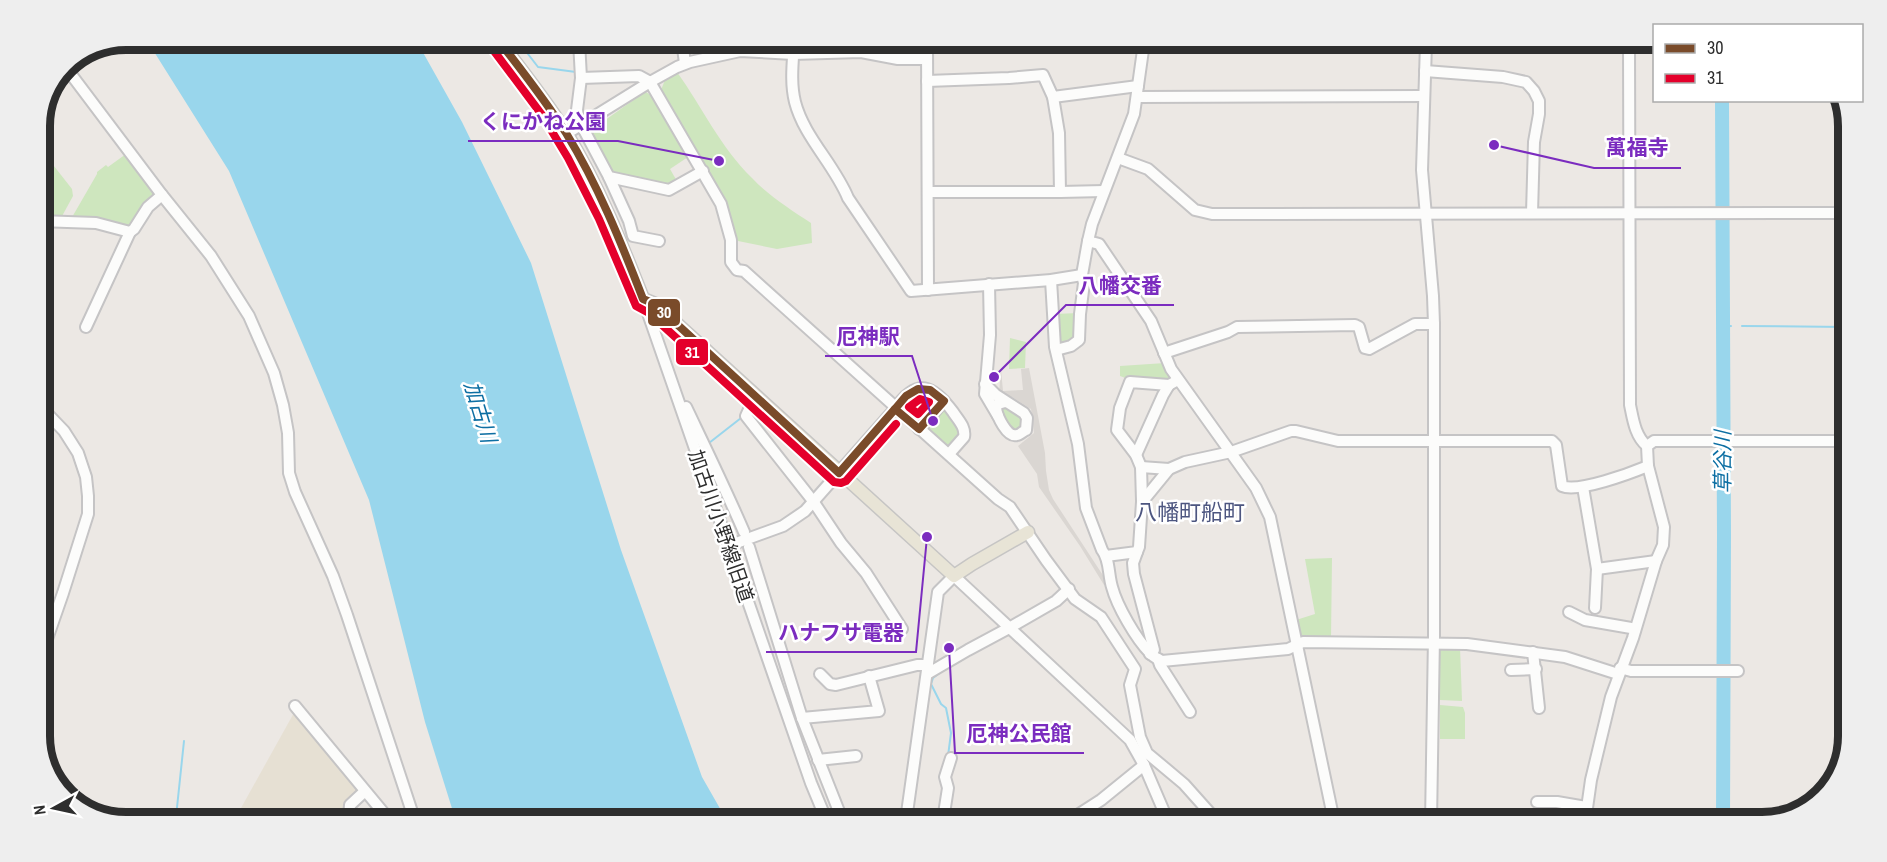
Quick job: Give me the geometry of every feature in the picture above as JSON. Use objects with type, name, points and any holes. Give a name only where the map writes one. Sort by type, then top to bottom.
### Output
[{"type":"main road","points":[[506,50],[566,134],[611,220],[643,299],[655,304],[954,576],[1028,532]]},
{"type":"street","points":[[578,117],[579,50]]},
{"type":"street","points":[[684,50],[686,63]]},
{"type":"street","points":[[793,50],[792,87],[796,108],[803,123],[841,182],[848,198],[911,291],[1051,280],[1082,275]]},
{"type":"street","points":[[566,134],[650,82],[686,63],[740,51],[793,54],[811,50]]},
{"type":"street","points":[[846,50],[898,59],[927,59]]},
{"type":"street","points":[[927,50],[928,290]]},
{"type":"street","points":[[1056,350],[1071,346],[1079,340],[1084,283],[1082,275],[1088,241],[1104,190],[1134,114],[1143,50]]},
{"type":"street","points":[[1426,50],[1422,170],[1434,324],[1434,643],[1431,812]]},
{"type":"street","points":[[1586,812],[1591,780],[1619,671],[1663,545],[1664,527],[1648,466],[1647,446],[1642,442],[1633,423],[1630,405],[1629,50]]},
{"type":"street","points":[[1425,71],[1503,77],[1526,82],[1534,91],[1539,101],[1539,114],[1534,142],[1532,213]]},
{"type":"street","points":[[69,74],[211,256],[249,316],[269,360],[284,405],[288,433],[289,473],[295,492],[348,615],[412,812]]},
{"type":"street","points":[[927,81],[1044,75],[1053,97],[1059,133],[1059,192]]},
{"type":"street","points":[[580,78],[639,76],[650,82],[721,204],[731,240],[731,262],[737,270],[744,271],[895,409],[1010,507],[1046,560],[1076,598],[1101,617],[1135,669],[1130,685],[1143,758],[1164,812]]},
{"type":"street","points":[[1053,97],[1137,92],[1424,96]]},
{"type":"street","points":[[584,130],[609,177],[629,221],[633,236],[659,241]]},
{"type":"street","points":[[1118,158],[1148,169],[1182,200],[1203,213],[1837,213]]},
{"type":"street","points":[[609,177],[669,190],[703,171]]},
{"type":"street","points":[[928,192],[1104,190]]},
{"type":"street","points":[[86,327],[130,232],[148,207],[162,195]]},
{"type":"street","points":[[50,221],[96,223],[130,232]]},
{"type":"street","points":[[1088,241],[1099,244],[1137,299],[1151,321],[1173,382],[1231,452],[1256,488],[1270,517],[1332,812]]},
{"type":"street","points":[[1051,280],[1056,350],[1078,444],[1086,508],[1106,556],[1116,600],[1190,712]]},
{"type":"street","points":[[986,384],[1005,402],[1024,413],[1028,424],[1026,430],[1015,436],[1010,435],[986,399],[986,384],[990,335],[989,284]]},
{"type":"street","name":"加古川小野線旧道","points":[[643,299],[823,812]]},
{"type":"street","points":[[1164,353],[1228,332],[1236,327],[1355,326],[1359,327],[1365,348],[1368,349],[1415,324],[1434,324]]},
{"type":"street","points":[[1154,656],[1133,563],[1139,547],[1142,502],[1141,467],[1136,455],[1117,430],[1120,408],[1130,382],[1173,382]]},
{"type":"street","points":[[1136,455],[1163,395],[1173,382]]},
{"type":"street","points":[[672,385],[677,388],[709,458],[723,482],[744,532]]},
{"type":"street","points":[[728,546],[783,526],[805,511],[907,394],[918,389],[931,389],[944,400],[964,427],[964,437],[949,454]]},
{"type":"street","points":[[755,396],[746,416],[866,573],[902,629]]},
{"type":"street","points":[[919,429],[944,400]]},
{"type":"street","points":[[998,416],[996,408],[998,404],[1005,402]]},
{"type":"street","points":[[50,416],[64,431],[78,453],[86,477],[88,514],[50,630]]},
{"type":"street","points":[[1142,502],[1169,469],[1185,462],[1231,452],[1291,431],[1338,441],[1552,441],[1556,445],[1562,486],[1569,488],[1583,487],[1648,466]]},
{"type":"street","points":[[1647,446],[1654,441],[1838,441]]},
{"type":"street","points":[[1141,467],[1169,469]]},
{"type":"street","points":[[1583,487],[1598,569],[1597,602]]},
{"type":"street","points":[[749,547],[802,718],[839,812]]},
{"type":"street","points":[[1106,556],[1137,552]]},
{"type":"street","points":[[1598,569],[1656,561]]},
{"type":"street","points":[[907,812],[938,592],[954,576],[1130,740],[1143,758],[1184,784],[1209,812]]},
{"type":"street","points":[[820,674],[830,684],[836,685],[917,665],[927,669],[1009,628],[1056,601],[1069,589]]},
{"type":"street","points":[[1569,612],[1585,620],[1635,630]]},
{"type":"street","points":[[1132,627],[1147,620]]},
{"type":"street","points":[[1154,656],[1162,661],[1288,649],[1303,642],[1434,643],[1467,644],[1533,652],[1565,657],[1619,671],[1738,671]]},
{"type":"street","points":[[1533,652],[1539,708]]},
{"type":"street","points":[[1511,670],[1536,669]]},
{"type":"street","points":[[802,718],[879,711],[869,676]]},
{"type":"street","points":[[295,706],[382,812]]},
{"type":"street","points":[[818,760],[856,756]]},
{"type":"street","points":[[944,812],[948,788],[945,777],[951,758]]},
{"type":"street","points":[[1083,812],[1101,800],[1143,758]]},
{"type":"street","points":[[349,812],[350,805],[364,792]]},
{"type":"street","points":[[1538,802],[1557,802],[1586,807]]},
{"type":"shaded area","points":[[1029,368],[1045,453],[1049,490],[1108,583],[1104,585],[1039,487],[1037,474],[1018,446],[1034,433],[1031,409],[1012,397],[1005,397],[999,393],[1001,370],[1003,391],[1023,390],[1021,369]]},
{"type":"shaded area","points":[[295,711],[359,789],[348,812],[239,812]]},
{"type":"green space","points":[[677,72],[721,141],[741,166],[759,185],[811,223],[812,243],[777,249],[738,241],[726,200],[661,90],[665,80]]},
{"type":"green space","points":[[646,92],[652,96],[688,157],[670,169],[678,183],[672,186],[610,173],[588,132]]},
{"type":"green space","points":[[126,154],[156,193],[133,226],[71,219],[97,172]]},
{"type":"green space","points":[[50,161],[72,189],[73,196],[61,218],[50,218]]},
{"type":"green space","points":[[1078,313],[1078,336],[1063,348],[1062,343],[1058,343],[1055,314]]},
{"type":"green space","points":[[1010,338],[1026,342],[1025,368],[1009,369]]},
{"type":"green space","points":[[1165,363],[1170,382],[1128,379],[1120,376],[1120,366]]},
{"type":"green space","points":[[930,395],[933,404],[927,411],[917,415],[905,410],[904,406],[911,397]]},
{"type":"green space","points":[[1003,405],[1022,416],[1022,427],[1011,430],[998,409]]},
{"type":"green space","points":[[943,409],[959,428],[960,433],[947,445],[930,431],[929,425]]},
{"type":"green space","points":[[1332,558],[1331,639],[1299,638],[1296,620],[1315,614],[1305,559]]},
{"type":"green space","points":[[1440,646],[1460,647],[1462,701],[1440,700]]},
{"type":"green space","points":[[1440,705],[1463,707],[1465,739],[1440,739]]},
{"type":"water","name":"加古川","points":[[153,50],[422,50],[462,122],[531,263],[621,550],[702,777],[722,812],[453,812],[425,722],[369,500],[229,171]]},
{"type":"waterway","points":[[525,50],[538,67],[576,72]]},
{"type":"waterway","name":"草谷川","points":[[1722,102],[1723,812]]},
{"type":"waterway","points":[[1722,327],[1731,326]]},
{"type":"waterway","points":[[1742,326],[1837,327]]},
{"type":"waterway","points":[[709,443],[741,418],[744,419]]},
{"type":"waterway","points":[[955,664],[968,656]]},
{"type":"waterway","points":[[942,671],[933,678],[931,684],[941,704],[946,708],[951,733],[948,756]]},
{"type":"waterway","points":[[177,812],[184,741]]},
{"type":"transit line","name":"31","points":[[493,50],[542,115],[568,158],[599,219],[636,306],[649,313],[834,482],[846,481],[896,424]]},
{"type":"transit line","name":"30","points":[[506,50],[534,86],[578,153],[608,214],[643,299],[655,304],[839,473],[895,409]]},
{"type":"transit line","name":"30","points":[[918,389],[930,390],[944,401],[919,429],[895,409],[906,396],[918,389]]},
{"type":"transit line","name":"31","points":[[920,399],[929,402],[918,414],[909,407],[920,399]]},
{"type":"place","name":"萬福寺","points":[[1494,145]]},
{"type":"place","name":"くにかね公園","points":[[719,161]]},
{"type":"place","name":"八幡交番","points":[[994,377]]},
{"type":"place","name":"厄神駅","points":[[933,421]]},
{"type":"place","name":"ハナフサ電器","points":[[927,537]]},
{"type":"place","name":"厄神公民館","points":[[949,648]]},
{"type":"district","name":"八幡町船町","points":[[1190,512]]}]
